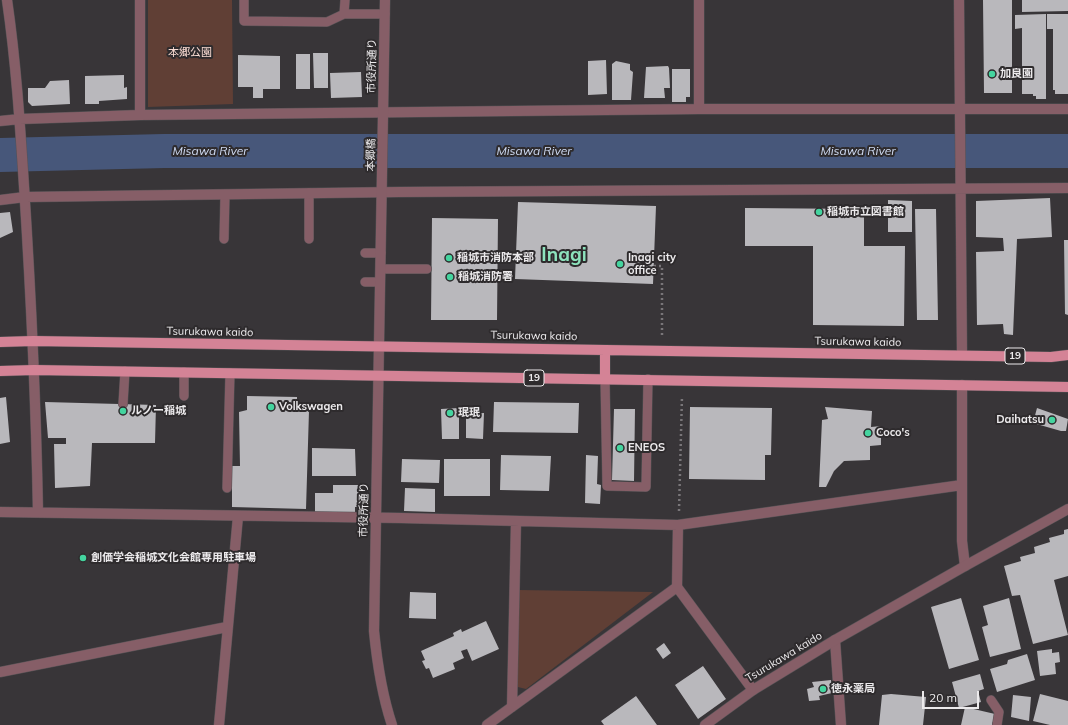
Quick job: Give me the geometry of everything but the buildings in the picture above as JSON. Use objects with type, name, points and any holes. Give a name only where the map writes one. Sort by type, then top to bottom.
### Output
[{"type":"main road","name":"Tsurukawa kaido","points":[[0,342],[33,341],[1051,357],[1068,355]]},
{"type":"main road","points":[[605,350],[605,379]]},
{"type":"main road","name":"19","points":[[0,371],[125,371],[1068,387]]},
{"type":"street","points":[[7,0],[16,64],[21,130],[33,341],[38,512]]},
{"type":"street","points":[[140,0],[140,115]]},
{"type":"street","name":"市役所通り","points":[[383,132],[385,0]]},
{"type":"street","points":[[699,0],[699,109]]},
{"type":"street","points":[[960,0],[959,128],[962,355]]},
{"type":"street","points":[[0,121],[140,115],[384,112],[699,109],[1068,109]]},
{"type":"street","name":"本郷橋","points":[[382,192],[383,132]]},
{"type":"street","points":[[0,200],[25,197],[382,192],[1068,188]]},
{"type":"street","points":[[381,253],[382,192]]},
{"type":"street","name":"市役所通り","points":[[381,253],[374,630],[376,651],[386,706],[392,725]]},
{"type":"street","points":[[962,385],[962,541],[965,566]]},
{"type":"street","points":[[0,512],[183,513],[238,516],[678,525],[962,485]]},
{"type":"street","name":"Tsurukawa kaido","points":[[705,725],[752,690],[836,640],[1068,509]]},
{"type":"street","points":[[219,725],[238,516]]},
{"type":"street","points":[[512,707],[516,521]]},
{"type":"street","points":[[678,525],[677,588],[752,690]]},
{"type":"street","points":[[488,725],[677,588]]},
{"type":"street","points":[[0,672],[227,627]]},
{"type":"street","points":[[836,640],[841,725]]},
{"type":"lane","points":[[244,0],[244,22],[328,22],[344,14],[385,14]]},
{"type":"lane","points":[[344,14],[345,0]]},
{"type":"lane","points":[[309,193],[309,239]]},
{"type":"lane","points":[[224,194],[224,239]]},
{"type":"lane","points":[[365,253],[381,253]]},
{"type":"lane","points":[[380,269],[427,269]]},
{"type":"lane","points":[[365,282],[380,282]]},
{"type":"lane","points":[[123,404],[125,371]]},
{"type":"lane","points":[[184,372],[184,396]]},
{"type":"lane","points":[[227,488],[230,373]]},
{"type":"lane","points":[[605,379],[606,486],[646,487],[648,379]]},
{"type":"lane","points":[[991,700],[999,712],[997,725]]},
{"type":"path","points":[[654,266],[662,266],[662,335]]},
{"type":"path","points":[[678,525],[682,395]]},
{"type":"green space","name":"本郷公園","points":[[148,0],[232,0],[233,104],[148,107]]},
{"type":"green space","points":[[518,590],[653,592],[526,689],[518,687]]},
{"type":"waterway","name":"Misawa River","points":[[0,155],[164,151],[1068,151]]},
{"type":"place","name":"加良園","points":[[992,74]]},
{"type":"place","name":"稲城市立図書館","points":[[819,212]]},
{"type":"place","name":"稲城市消防本部","points":[[449,258]]},
{"type":"place","name":"Inagi city office","points":[[620,264]]},
{"type":"place","name":"稲城消防署","points":[[450,277]]},
{"type":"place","name":"Volkswagen","points":[[271,407]]},
{"type":"place","name":"ルノー稲城","points":[[123,411]]},
{"type":"place","name":"珉珉","points":[[450,413]]},
{"type":"place","name":"Daihatsu","points":[[1052,420]]},
{"type":"place","name":"Coco's","points":[[868,433]]},
{"type":"place","name":"ENEOS","points":[[620,448]]},
{"type":"place","name":"創価学会稲城文化会館専用駐車場","points":[[83,558]]},
{"type":"place","name":"徳永薬局","points":[[823,689]]},
{"type":"district","name":"Inagi","points":[[564,255]]}]
